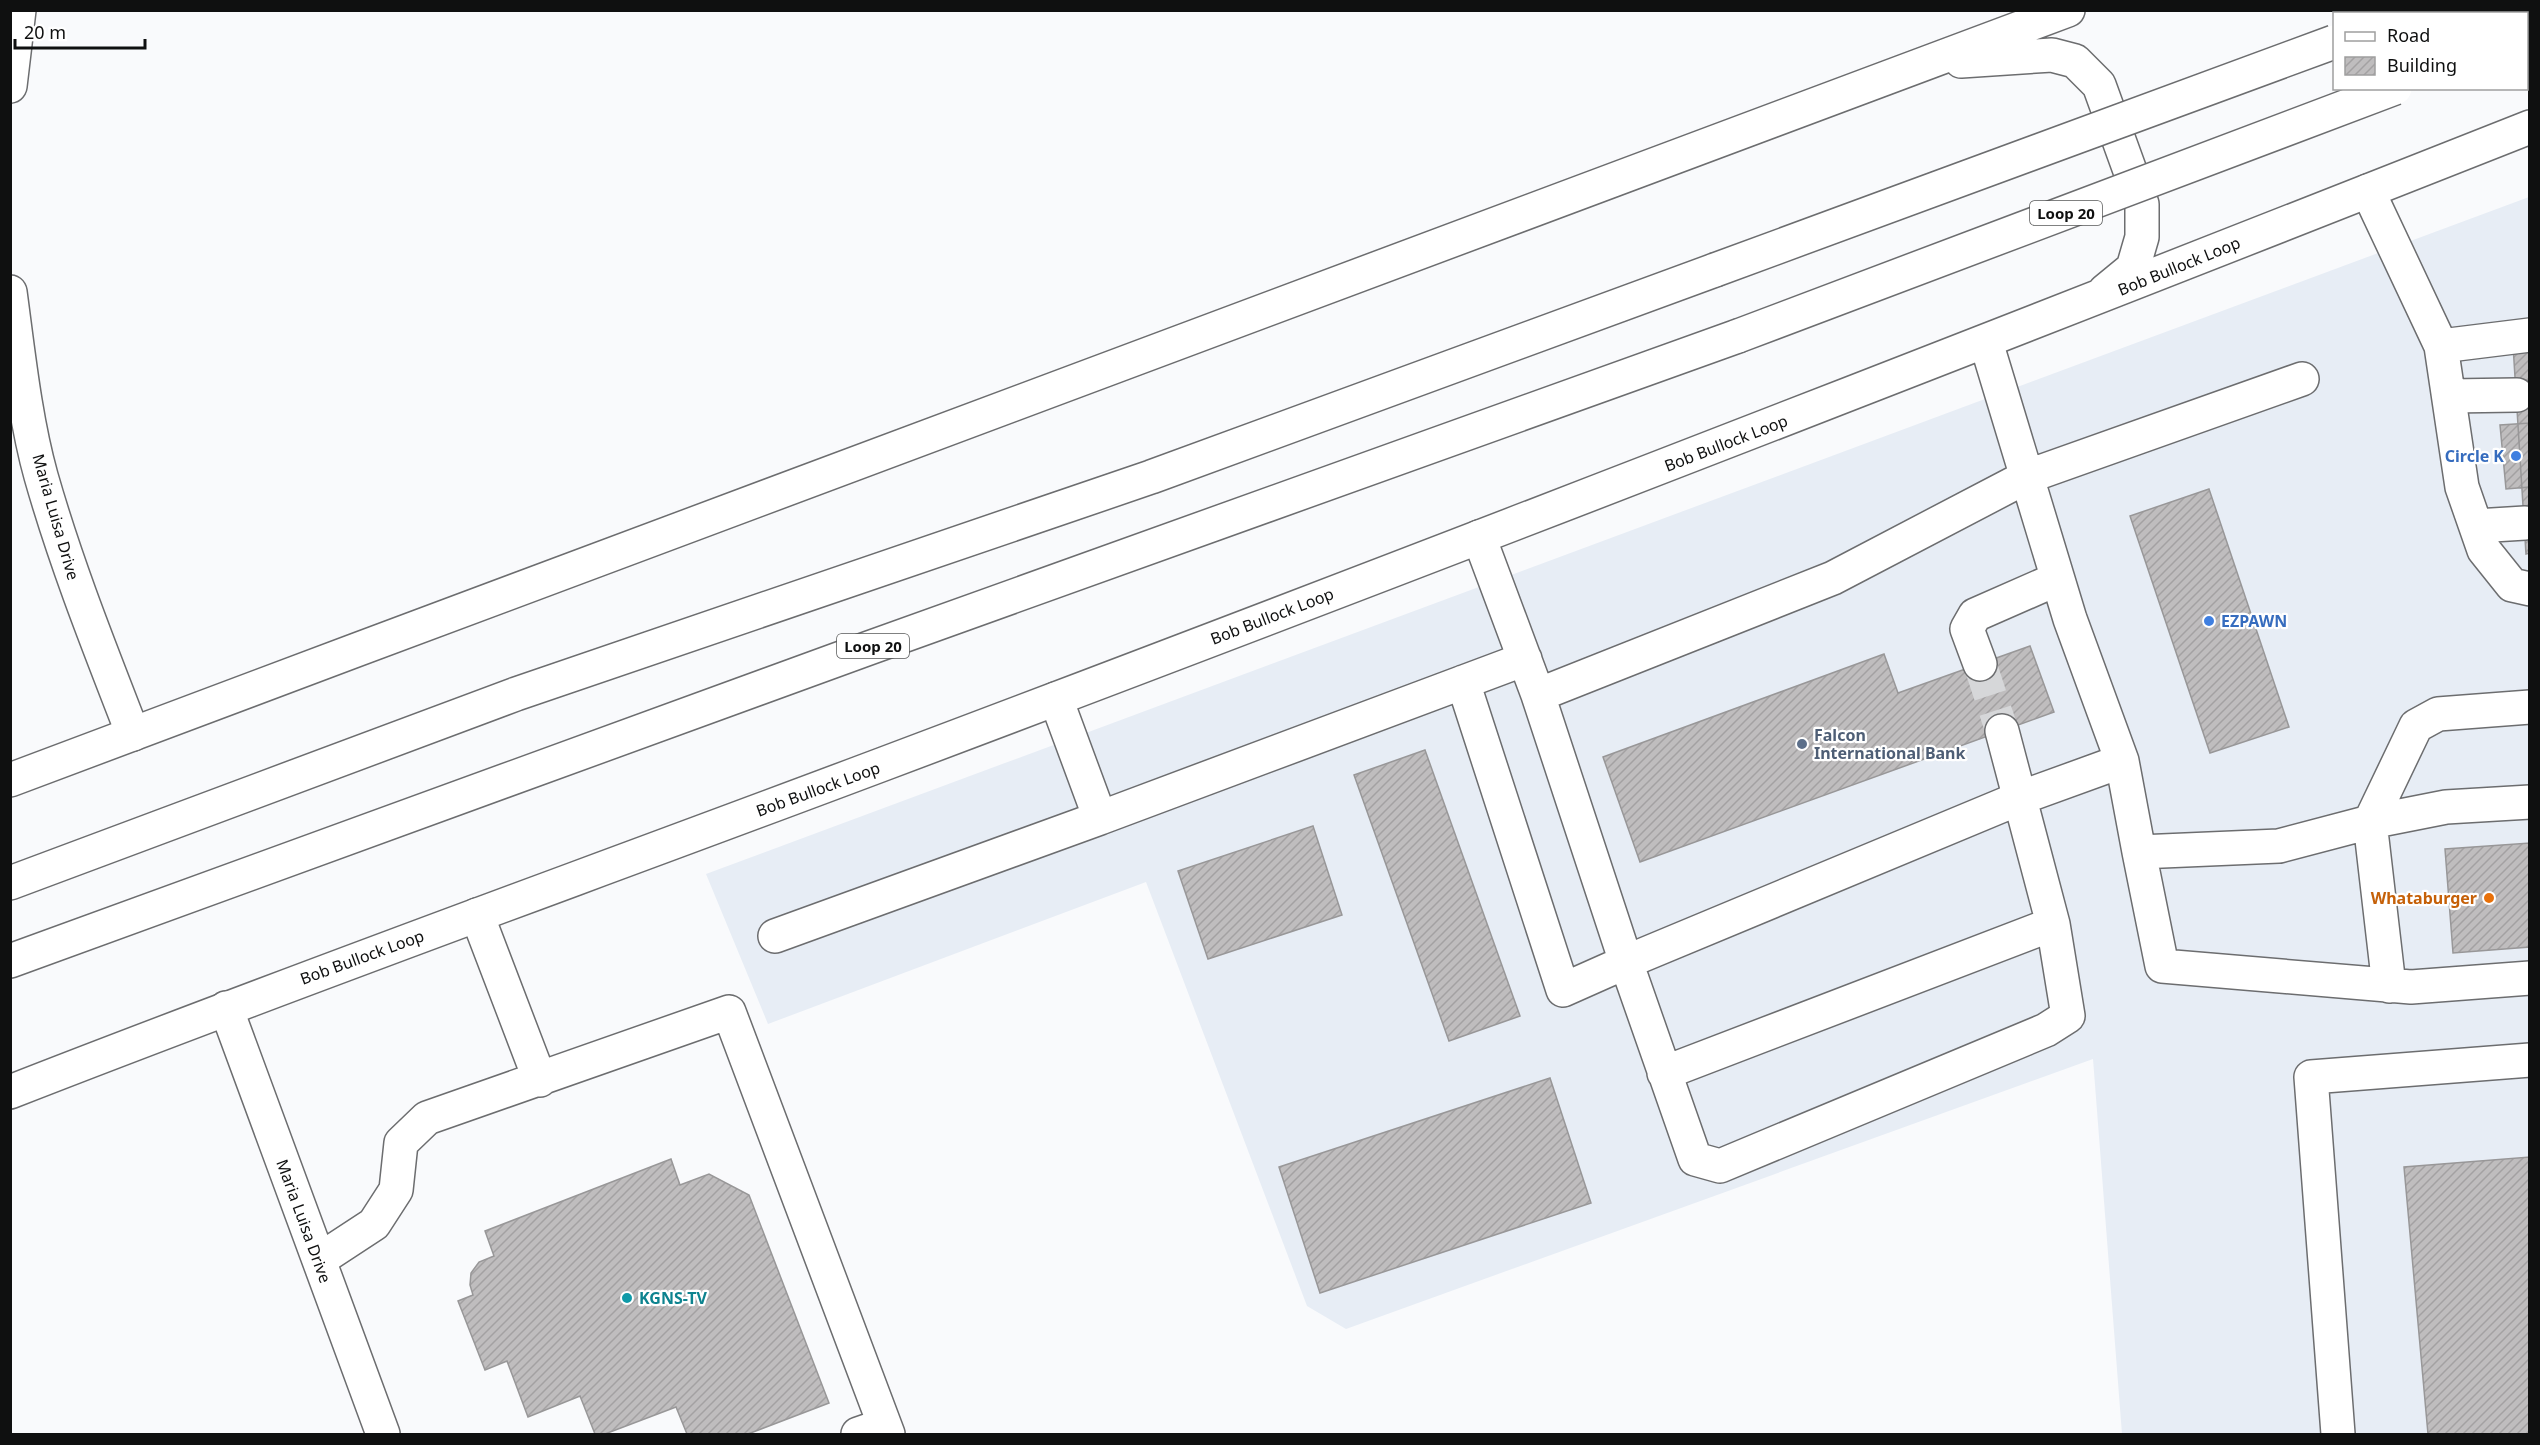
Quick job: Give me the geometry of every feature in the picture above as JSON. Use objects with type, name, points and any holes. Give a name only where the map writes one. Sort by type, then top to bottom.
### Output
[{"type":"main road","points":[[10,86],[20,10]]},
{"type":"main road","points":[[10,780],[756,501],[1156,348],[2068,10]]},
{"type":"main road","points":[[10,883],[516,694],[1151,477],[2333,42]]},
{"type":"main road","points":[[1923,64],[2052,55],[2075,61],[2099,85],[2142,204],[2142,237],[2133,268],[2094,300]]},
{"type":"main road","name":"Loop 20","points":[[10,961],[858,652],[1738,336],[2390,90]]},
{"type":"main road","name":"Bob Bullock Loop","points":[[10,1092],[226,1008],[1056,699],[1479,537],[2094,300],[2529,127]]},
{"type":"main road","points":[[2368,191],[2441,346],[2462,487],[2484,550],[2512,585],[2529,589]]},
{"type":"main road","name":"Maria Luisa Drive","points":[[10,292],[19,364],[41,475],[82,602],[133,734]]},
{"type":"main road","points":[[2441,346],[2529,335]]},
{"type":"main road","points":[[1986,342],[2057,579],[2122,761],[2162,966],[2412,987],[2529,978]]},
{"type":"main road","points":[[1538,695],[1833,578],[2026,477],[2302,379]]},
{"type":"main road","points":[[2449,396],[2517,395]]},
{"type":"main road","points":[[2476,526],[2525,524]]},
{"type":"main road","points":[[1479,537],[1538,695],[1626,962],[1695,1159],[1720,1166],[2046,1030],[2068,1016],[2053,924],[2002,731]]},
{"type":"main road","points":[[1980,664],[1967,629],[1975,615],[2057,579]]},
{"type":"main road","points":[[775,936],[1100,819],[1525,658]]},
{"type":"main road","points":[[1463,682],[1563,990],[2020,798],[2122,761]]},
{"type":"main road","points":[[1056,699],[1100,819]]},
{"type":"main road","points":[[2389,986],[2370,822],[2416,726],[2438,714],[2529,707]]},
{"type":"main road","points":[[2139,852],[2278,846],[2370,822],[2446,807],[2529,802]]},
{"type":"main road","points":[[477,915],[540,1080]]},
{"type":"main road","points":[[1664,1073],[2053,924]]},
{"type":"main road","name":"Maria Luisa Drive","points":[[226,1008],[383,1434]]},
{"type":"main road","points":[[319,1260],[374,1224],[396,1190],[401,1143],[427,1118],[729,1012],[876,1431]]},
{"type":"main road","points":[[2338,1434],[2311,1077],[2529,1060]]},
{"type":"shaded area","points":[[2529,197],[2529,1434],[2122,1434],[2093,1059],[1346,1329],[1307,1306],[1146,882],[768,1024],[706,874]]},
{"type":"building","points":[[2530,344],[2530,553],[2526,554],[2513,345]]},
{"type":"building","name":"Circle K","points":[[2530,423],[2530,487],[2506,489],[2500,425]]},
{"type":"building","name":"EZPAWN","points":[[2209,489],[2289,727],[2210,753],[2130,516]]},
{"type":"building","name":"Falcon International Bank","points":[[2030,646],[2054,712],[1640,862],[1603,757],[1884,654],[1898,693]]},
{"type":"building","points":[[1425,750],[1520,1016],[1449,1041],[1354,775]]},
{"type":"building","points":[[1313,826],[1342,915],[1208,959],[1178,871]]},
{"type":"building","name":"Whataburger","points":[[2530,843],[2530,947],[2453,953],[2445,849]]},
{"type":"building","points":[[1550,1078],[1591,1203],[1320,1293],[1279,1167]]},
{"type":"building","points":[[2530,1157],[2530,1434],[2428,1434],[2404,1167]]},
{"type":"building","name":"KGNS-TV","points":[[671,1159],[680,1185],[709,1174],[749,1195],[829,1403],[748,1434],[687,1434],[676,1407],[605,1434],[595,1434],[580,1396],[528,1417],[507,1361],[485,1370],[458,1301],[473,1295],[470,1285],[471,1273],[479,1262],[494,1256],[485,1231]]},
{"type":"tunnel","points":[[1980,664],[2002,731]]},
{"type":"place","name":"Circle K","points":[[2516,456]]},
{"type":"place","name":"EZPAWN","points":[[2209,621]]},
{"type":"place","name":"Falcon International Bank","points":[[1802,744]]},
{"type":"place","name":"Whataburger","points":[[2489,898]]},
{"type":"place","name":"KGNS-TV","points":[[627,1298]]}]
